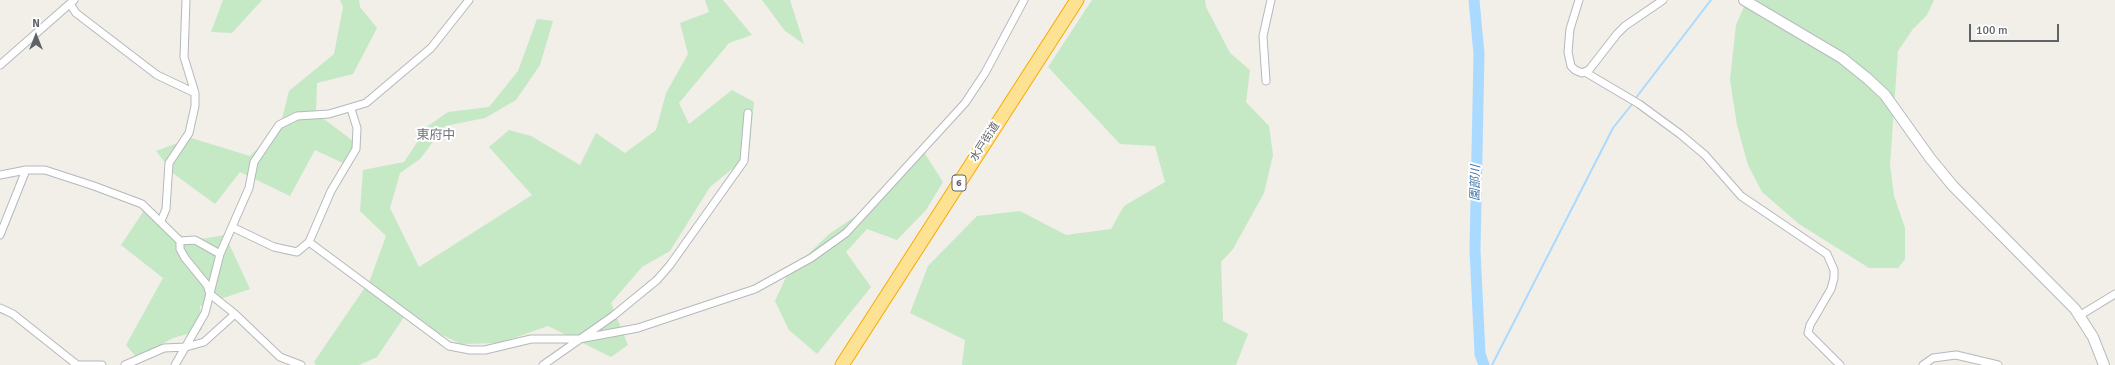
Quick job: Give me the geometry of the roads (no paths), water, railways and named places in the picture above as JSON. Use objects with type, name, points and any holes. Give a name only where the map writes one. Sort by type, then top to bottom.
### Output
[{"type":"highway","name":"水戸街道","points":[[842,365],[1077,0]]},
{"type":"street","points":[[161,221],[166,209],[169,163],[189,133],[195,106],[195,93],[184,57],[186,0]]},
{"type":"street","points":[[175,365],[205,312],[220,254],[249,188],[254,162],[279,125],[297,116],[329,114],[366,103],[431,48],[469,0]]},
{"type":"street","points":[[309,242],[449,346],[470,350],[485,350],[531,339],[580,339],[638,328],[755,289],[811,258],[846,233],[965,103],[985,73],[1024,0]]},
{"type":"street","points":[[1266,81],[1263,36],[1271,0]]},
{"type":"street","points":[[1579,0],[1570,29],[1569,61],[1575,70],[1582,73],[1585,72],[1639,104],[1680,134],[1705,155],[1741,196],[1827,254],[1834,270],[1834,278],[1831,289],[1810,325],[1808,333],[1840,365]]},
{"type":"street","points":[[1585,72],[1589,70],[1625,26],[1663,0]]},
{"type":"street","points":[[1744,0],[1842,58],[1885,95],[1930,158],[1954,186],[2074,309],[2093,337],[2104,365]]},
{"type":"street","points":[[0,65],[72,2],[76,13],[158,75],[195,93]]},
{"type":"street","points":[[232,227],[274,247],[297,252],[309,242],[331,191],[356,149],[357,128],[350,109]]},
{"type":"street","points":[[544,365],[613,316],[657,280],[691,238],[706,213],[744,161],[748,113]]},
{"type":"street","points":[[0,235],[26,170]]},
{"type":"street","points":[[0,175],[26,170],[51,171],[142,204],[180,241],[180,249],[185,258],[207,285],[210,294],[235,314],[280,357],[301,365]]},
{"type":"street","points":[[180,241],[195,240],[220,254]]},
{"type":"street","points":[[2079,316],[2115,294]]},
{"type":"street","points":[[0,308],[13,314],[75,365],[102,365]]},
{"type":"street","points":[[125,365],[164,348],[186,347],[204,342],[235,314]]},
{"type":"street","points":[[1922,365],[1933,358],[1956,355],[1998,365]]},
{"type":"waterway","name":"園部川","points":[[1474,0],[1479,54],[1475,250],[1480,354],[1484,365]]},
{"type":"waterway","points":[[1635,99],[1711,0]]},
{"type":"waterway","points":[[1492,365],[1613,128],[1633,103]]},
{"type":"district","name":"東府中","points":[[436,136]]}]
